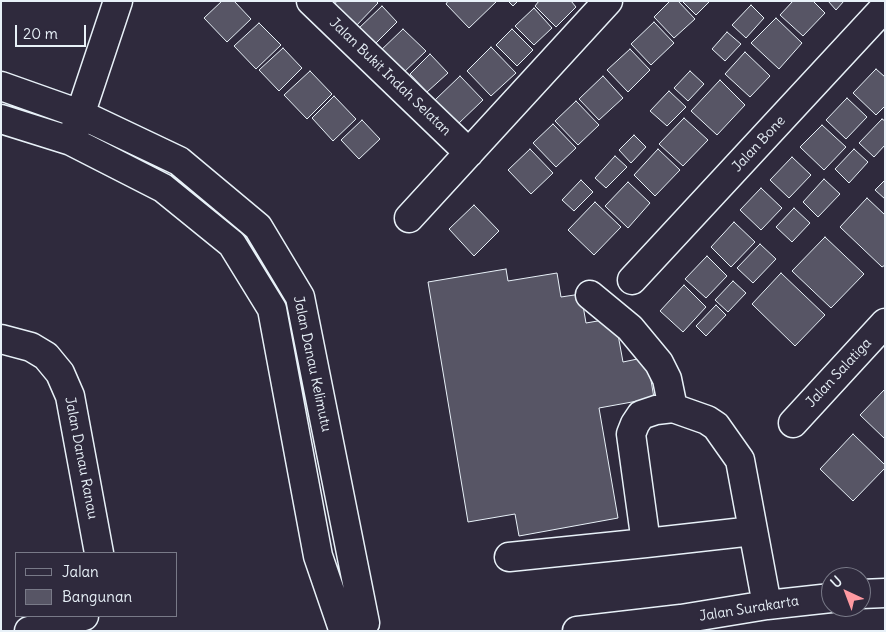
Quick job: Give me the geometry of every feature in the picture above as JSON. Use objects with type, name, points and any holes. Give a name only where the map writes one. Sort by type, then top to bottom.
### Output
[{"type":"street","points":[[71,142],[118,1]]},
{"type":"street","name":"Jalan Bukit Indah Selatan","points":[[311,1],[469,153]]},
{"type":"street","points":[[409,218],[608,1]]},
{"type":"street","name":"Jalan Bone","points":[[632,280],[885,7]]},
{"type":"street","name":"Jalan Danau Kelimutu","points":[[1,86],[80,114],[179,161],[258,227],[300,297],[358,628]]},
{"type":"street","name":"Jalan Danau Kelimutu","points":[[1,119],[71,142],[164,188],[232,244],[272,309],[318,556],[358,628]]},
{"type":"street","points":[[590,295],[630,328],[660,363],[667,379],[673,408]]},
{"type":"street","name":"Jalan Salatiga","points":[[793,423],[885,324]]},
{"type":"street","name":"Jalan Danau Ranau","points":[[1,339],[31,347],[46,356],[60,373],[70,396],[99,552]]},
{"type":"street","points":[[646,543],[631,434],[641,416],[656,410],[673,408],[706,420],[716,426],[733,449],[742,470],[767,604]]},
{"type":"street","points":[[509,557],[752,531]]},
{"type":"street","points":[[871,594],[885,593]]},
{"type":"street","name":"Jalan Surakarta","points":[[577,631],[681,625],[767,604],[821,599]]},
{"type":"street","points":[[29,631],[80,617]]},
{"type":"building","points":[[222,1],[234,1],[251,19],[227,42],[204,18]]},
{"type":"building","points":[[337,1],[376,1],[378,3],[354,28],[333,6]]},
{"type":"building","points":[[448,1],[497,1],[469,28],[446,4]]},
{"type":"building","points":[[508,1],[518,1],[513,6]]},
{"type":"building","points":[[539,1],[571,1],[576,7],[556,27],[535,6]]},
{"type":"building","points":[[670,1],[678,1],[695,19],[674,38],[654,17]]},
{"type":"building","points":[[682,1],[710,1],[696,15]]},
{"type":"building","points":[[793,1],[813,1],[825,13],[803,36],[780,15]]},
{"type":"building","points":[[828,1],[844,1],[836,10]]},
{"type":"building","points":[[751,5],[764,18],[746,38],[732,25]]},
{"type":"building","points":[[382,6],[397,22],[373,46],[357,30]]},
{"type":"building","points":[[534,8],[552,28],[534,45],[515,26]]},
{"type":"building","points":[[776,18],[802,43],[779,69],[751,43]]},
{"type":"building","points":[[654,22],[674,43],[651,65],[631,44]]},
{"type":"building","points":[[259,23],[281,45],[256,69],[234,46]]},
{"type":"building","points":[[403,29],[426,51],[400,76],[378,53]]},
{"type":"building","points":[[512,29],[533,50],[517,66],[496,45]]},
{"type":"building","points":[[727,32],[741,44],[725,61],[712,49]]},
{"type":"building","points":[[491,47],[516,73],[491,96],[467,71]]},
{"type":"building","points":[[283,48],[302,68],[279,91],[259,70]]},
{"type":"building","points":[[630,49],[650,70],[628,92],[607,70]]},
{"type":"building","points":[[745,52],[770,76],[750,97],[725,74]]},
{"type":"building","points":[[430,54],[448,73],[427,92],[410,74]]},
{"type":"building","points":[[876,69],[885,77],[885,106],[876,115],[853,93]]},
{"type":"building","points":[[310,71],[332,94],[307,119],[284,95]]},
{"type":"building","points":[[690,71],[704,84],[688,101],[674,88]]},
{"type":"building","points":[[460,76],[483,100],[458,124],[435,100]]},
{"type":"building","points":[[603,76],[623,98],[599,120],[579,99]]},
{"type":"building","points":[[720,80],[745,105],[717,135],[691,111]]},
{"type":"building","points":[[669,91],[686,107],[667,126],[650,111]]},
{"type":"building","points":[[334,96],[356,119],[333,141],[312,118]]},
{"type":"building","points":[[847,98],[867,117],[846,139],[826,120]]},
{"type":"building","points":[[576,101],[599,125],[578,145],[555,121]]},
{"type":"building","points":[[684,118],[708,140],[683,166],[659,144]]},
{"type":"building","points":[[882,119],[885,121],[885,145],[874,157],[859,143]]},
{"type":"building","points":[[362,120],[380,139],[359,159],[341,140]]},
{"type":"building","points":[[553,124],[576,148],[556,167],[533,143]]},
{"type":"building","points":[[822,125],[846,147],[824,170],[800,147]]},
{"type":"building","points":[[634,135],[646,147],[631,163],[619,150]]},
{"type":"building","points":[[530,149],[553,173],[531,194],[508,170]]},
{"type":"building","points":[[658,149],[680,170],[655,196],[634,175]]},
{"type":"building","points":[[854,149],[868,162],[849,183],[835,169]]},
{"type":"building","points":[[615,156],[627,167],[606,188],[595,178]]},
{"type":"building","points":[[792,157],[811,175],[789,198],[770,180]]},
{"type":"building","points":[[824,179],[840,194],[818,217],[803,202]]},
{"type":"building","points":[[581,180],[593,192],[574,211],[562,200]]},
{"type":"building","points":[[885,180],[885,199],[875,190]]},
{"type":"building","points":[[628,182],[650,203],[628,228],[605,206]]},
{"type":"building","points":[[761,188],[782,208],[761,230],[740,210]]},
{"type":"building","points":[[867,198],[885,215],[885,265],[882,267],[840,227]]},
{"type":"building","points":[[595,202],[621,227],[594,255],[568,230]]},
{"type":"building","points":[[474,205],[499,231],[474,256],[449,229]]},
{"type":"building","points":[[794,208],[810,223],[792,242],[776,227]]},
{"type":"building","points":[[734,222],[755,242],[731,267],[711,247]]},
{"type":"building","points":[[825,237],[864,274],[831,308],[792,271]]},
{"type":"building","points":[[760,244],[776,259],[753,283],[737,268]]},
{"type":"building","points":[[707,256],[727,276],[706,298],[685,279]]},
{"type":"building","points":[[506,269],[508,281],[557,273],[561,297],[581,294],[586,323],[615,318],[623,362],[647,357],[654,398],[599,408],[618,518],[519,536],[515,514],[468,522],[428,282]]},
{"type":"building","points":[[781,273],[825,315],[795,346],[752,304]]},
{"type":"building","points":[[733,281],[746,293],[728,312],[715,300]]},
{"type":"building","points":[[684,285],[706,307],[683,332],[660,311]]},
{"type":"building","points":[[716,305],[726,315],[706,336],[696,326]]},
{"type":"building","points":[[885,389],[885,439],[860,415]]},
{"type":"building","points":[[853,434],[885,465],[885,468],[853,501],[820,469]]}]
